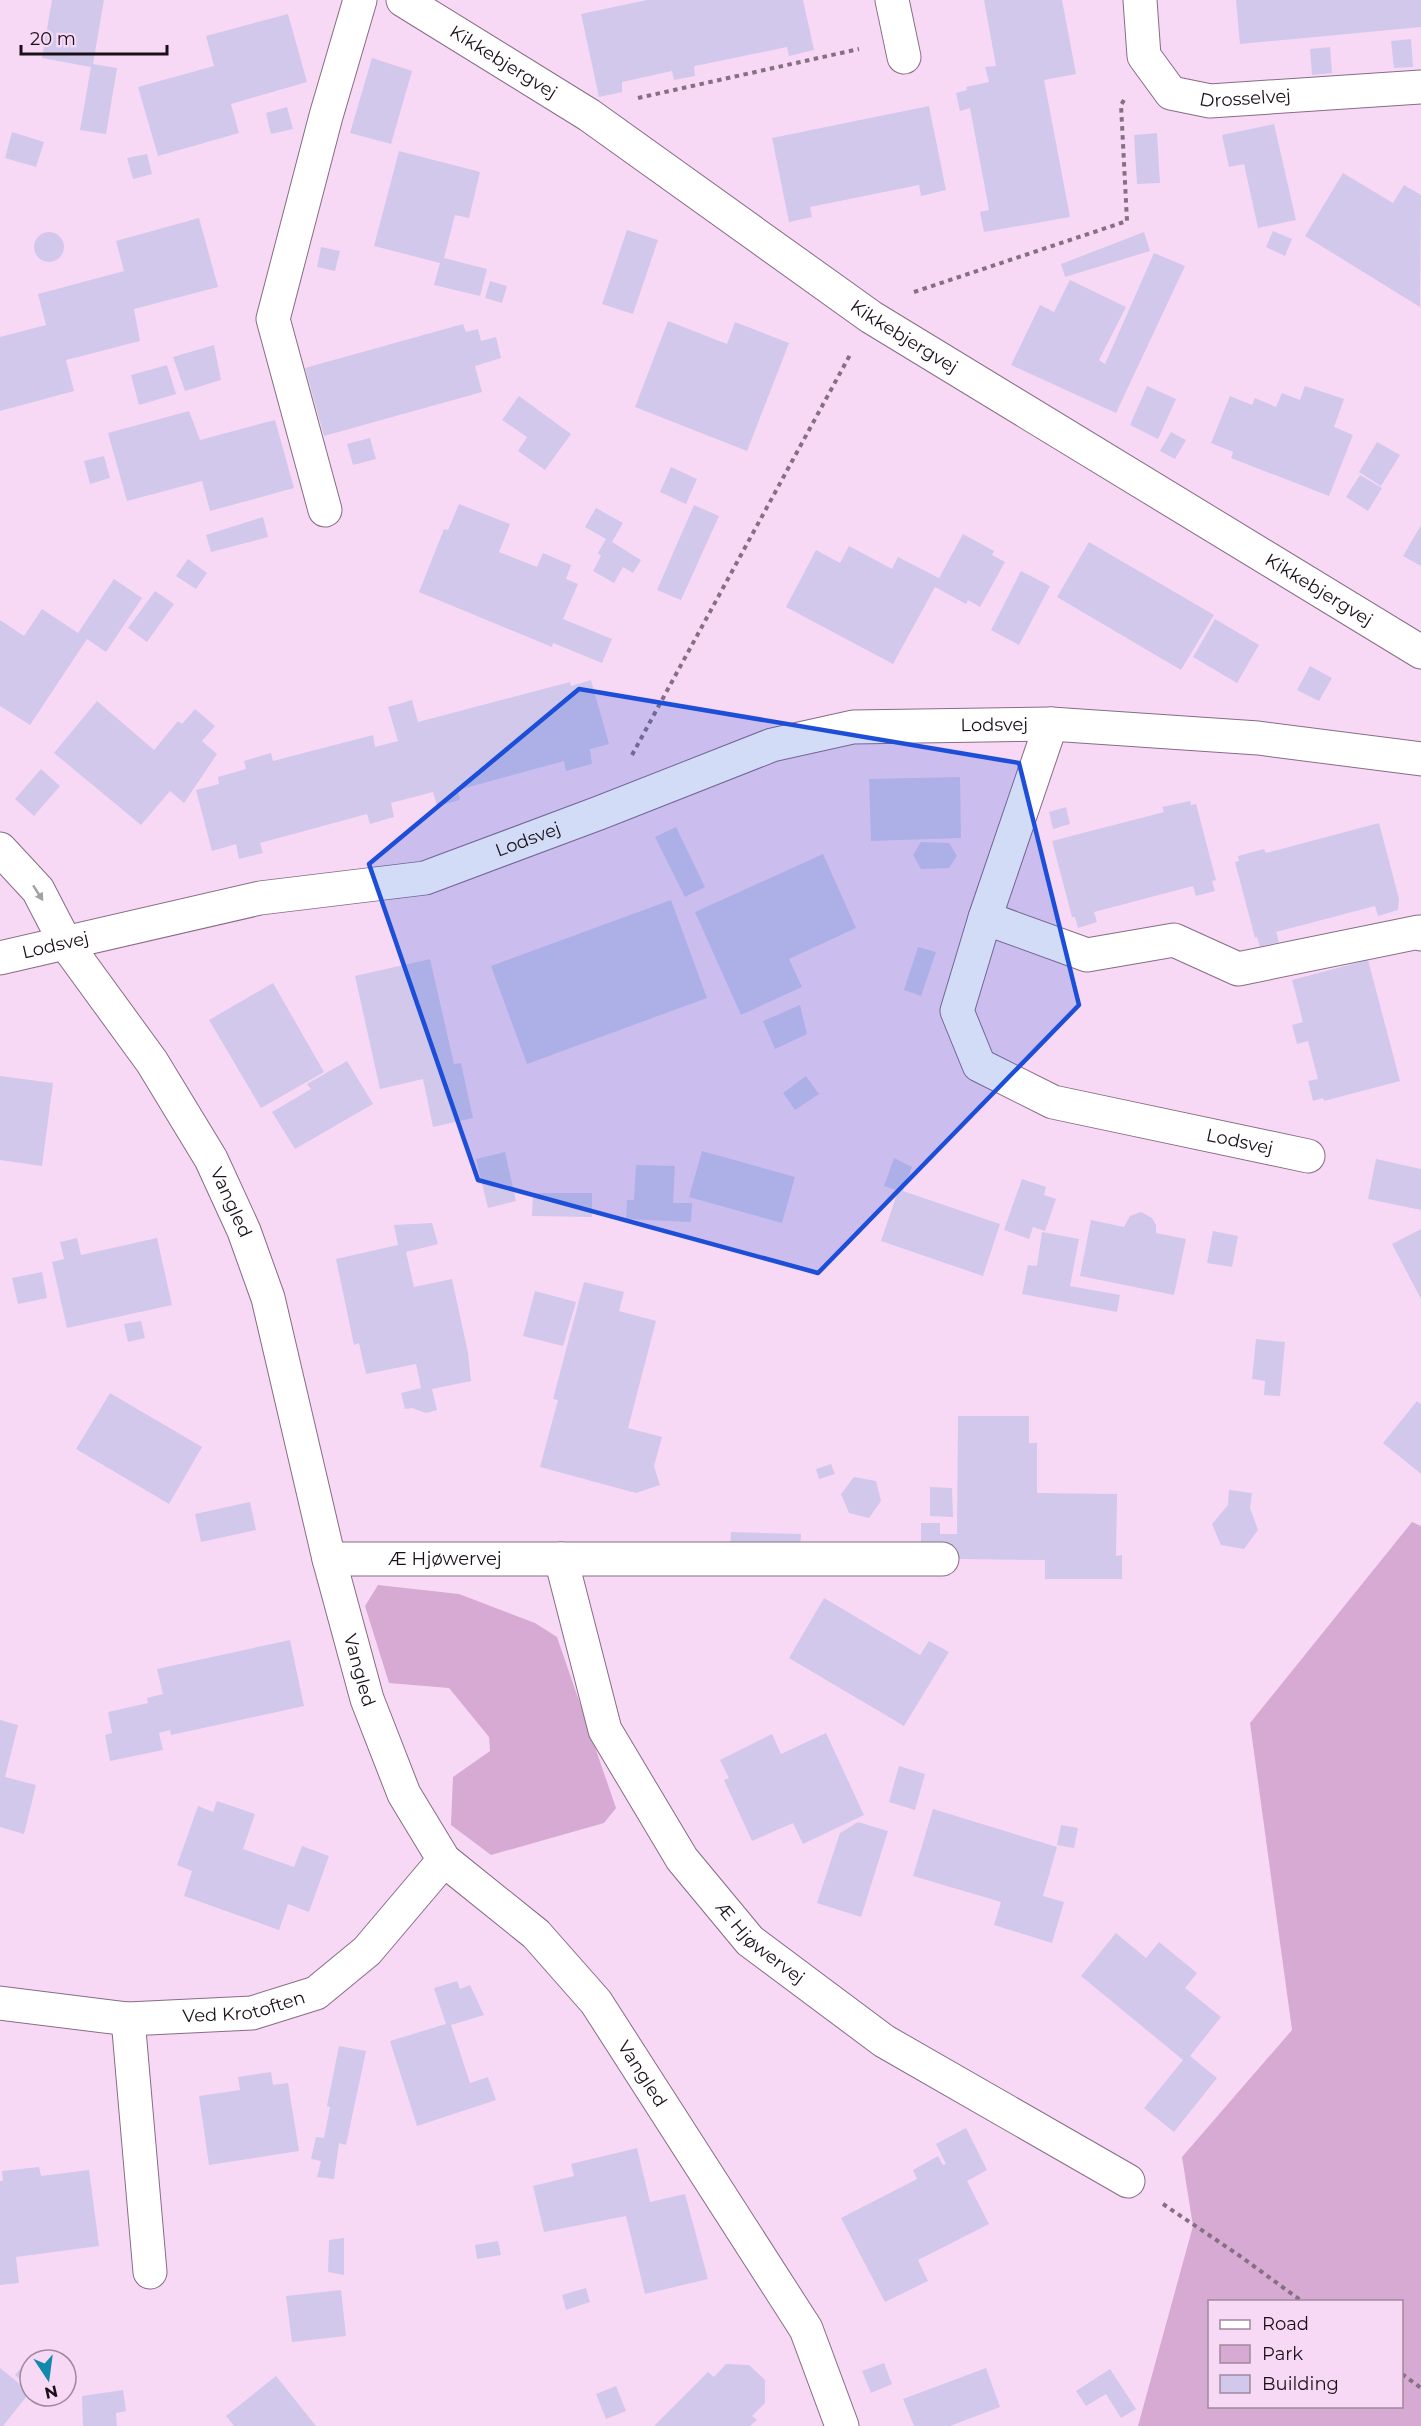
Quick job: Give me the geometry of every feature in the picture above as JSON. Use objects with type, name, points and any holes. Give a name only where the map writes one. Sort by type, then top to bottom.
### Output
[{"type":"street","points":[[325,510],[273,319],[326,116],[360,0]]},
{"type":"street","name":"Kikkebjergvej","points":[[403,0],[589,115],[871,317],[1421,652]]},
{"type":"street","points":[[892,0],[902,49]]},
{"type":"street","points":[[1140,0],[1144,56]]},
{"type":"street","name":"Drosselvej","points":[[1144,56],[1171,93],[1210,101],[1421,87]]},
{"type":"street","name":"Lodsvej","points":[[1052,724],[985,918],[957,1011],[979,1065],[1053,1102],[1308,1156]]},
{"type":"street","name":"Lodsvej","points":[[0,958],[260,898],[425,878],[772,745],[854,727],[1052,724],[1258,738],[1421,759]]},
{"type":"street","name":"Vangled","points":[[0,849],[38,890],[66,944],[152,1062],[211,1159],[244,1231],[268,1298],[329,1559],[367,1699],[404,1794],[444,1860],[536,1934],[596,2002],[806,2329],[842,2426]]},
{"type":"street","points":[[985,918],[1087,955],[1174,940],[1238,969],[1419,932],[1421,934]]},
{"type":"street","name":"Æ Hjøwervej","points":[[329,1559],[942,1559]]},
{"type":"street","name":"Æ Hjøwervej","points":[[561,1559],[605,1730],[682,1859],[750,1941],[884,2041],[1128,2181]]},
{"type":"street","name":"Ved Krotoften","points":[[0,2003],[128,2019],[252,2013],[316,1993],[367,1951],[444,1860]]},
{"type":"street","points":[[128,2019],[150,2272]]},
{"type":"path","points":[[589,115],[612,104],[902,49]]},
{"type":"path","points":[[599,813],[871,317],[893,299],[1126,221],[1121,105],[1144,56]]},
{"type":"path","points":[[1128,2181],[1302,2300]]},
{"type":"path","points":[[1403,2375],[1421,2388]]},
{"type":"highlighted area","points":[[579,689],[1019,763],[1079,1005],[818,1273],[478,1180],[369,864]]},
{"type":"green space","points":[[1412,1522],[1421,1526],[1421,2426],[1138,2426],[1193,2226],[1182,2157],[1292,2030],[1250,1723]]},
{"type":"green space","points":[[378,1585],[459,1594],[535,1623],[557,1637],[616,1808],[604,1823],[491,1855],[451,1825],[453,1777],[490,1751],[489,1737],[449,1688],[389,1683],[365,1606]]},
{"type":"building","points":[[52,0],[104,0],[93,64],[117,68],[106,134],[80,130],[91,67],[42,58]]},
{"type":"building","points":[[647,0],[803,0],[814,50],[789,56],[787,47],[694,66],[695,76],[674,80],[672,71],[622,82],[622,92],[599,97],[581,14]]},
{"type":"building","points":[[984,0],[1062,0],[1076,74],[1044,80],[1070,217],[984,232],[980,212],[989,210],[970,108],[960,111],[956,93],[967,90],[966,87],[989,82],[985,67],[996,66]]},
{"type":"building","points":[[1236,0],[1421,0],[1421,27],[1240,44]]},
{"type":"building","points":[[288,14],[307,82],[231,104],[239,133],[158,156],[138,87],[214,66],[206,36]]},
{"type":"building","points":[[1411,39],[1413,67],[1394,68],[1391,41]]},
{"type":"building","points":[[1330,47],[1332,73],[1312,75],[1310,49]]},
{"type":"building","points":[[372,58],[412,71],[391,144],[350,133]]},
{"type":"building","points":[[929,106],[946,190],[921,196],[919,185],[810,207],[812,217],[789,222],[772,138]]},
{"type":"building","points":[[287,107],[293,129],[271,134],[266,113]]},
{"type":"building","points":[[1274,124],[1296,220],[1258,228],[1244,164],[1229,167],[1222,135]]},
{"type":"building","points":[[12,132],[44,142],[36,167],[5,158]]},
{"type":"building","points":[[1157,133],[1160,183],[1137,184],[1134,135]]},
{"type":"building","points":[[399,151],[480,172],[469,218],[455,215],[444,258],[487,269],[480,296],[434,285],[440,263],[374,246]]},
{"type":"building","points":[[147,154],[152,174],[133,179],[127,158]]},
{"type":"building","points":[[1343,173],[1393,203],[1404,185],[1421,195],[1420,307],[1305,236]]},
{"type":"building","points":[[199,218],[218,287],[134,309],[140,341],[66,360],[74,391],[0,411],[0,337],[46,325],[38,294],[124,271],[116,241]]},
{"type":"building","points":[[627,230],[658,240],[633,314],[602,304]]},
{"type":"building","points":[[1273,231],[1292,239],[1285,256],[1266,247]]},
{"type":"building","points":[[49,232],[60,236],[64,247],[60,258],[49,262],[38,258],[34,247],[38,236]]},
{"type":"building","points":[[1144,232],[1150,251],[1065,277],[1061,264]]},
{"type":"building","points":[[321,247],[340,251],[335,271],[317,267]]},
{"type":"building","points":[[1154,253],[1185,266],[1116,413],[1011,365],[1040,305],[1054,312],[1070,280],[1126,307],[1099,360],[1105,364]]},
{"type":"building","points":[[490,281],[507,286],[502,303],[485,298]]},
{"type":"building","points":[[668,321],[727,344],[735,322],[789,343],[747,451],[635,407]]},
{"type":"building","points":[[463,324],[466,332],[478,329],[481,341],[496,337],[501,358],[475,366],[482,392],[324,436],[305,368]]},
{"type":"building","points":[[214,345],[221,380],[185,391],[173,357]]},
{"type":"building","points":[[167,365],[176,394],[139,405],[131,375]]},
{"type":"building","points":[[1147,386],[1176,399],[1158,439],[1130,425]]},
{"type":"building","points":[[1305,386],[1344,399],[1334,427],[1353,435],[1329,496],[1231,458],[1233,452],[1211,443],[1230,396],[1252,405],[1255,398],[1276,407],[1282,393],[1300,400]]},
{"type":"building","points":[[519,396],[571,434],[545,470],[518,451],[527,437],[502,420]]},
{"type":"building","points":[[189,411],[200,440],[275,420],[294,488],[210,511],[202,481],[127,501],[108,433]]},
{"type":"building","points":[[1171,432],[1186,440],[1175,459],[1160,451]]},
{"type":"building","points":[[370,438],[376,459],[353,465],[347,444]]},
{"type":"building","points":[[1377,442],[1400,455],[1381,486],[1359,472]]},
{"type":"building","points":[[104,456],[110,478],[90,484],[84,461]]},
{"type":"building","points":[[671,467],[697,479],[686,504],[660,492]]},
{"type":"building","points":[[1360,475],[1382,488],[1368,511],[1346,497]]},
{"type":"building","points":[[459,504],[510,524],[499,552],[537,567],[543,553],[571,565],[566,579],[578,584],[563,619],[612,639],[602,663],[553,643],[552,647],[419,592],[444,529],[448,530]]},
{"type":"building","points":[[694,505],[719,516],[681,600],[657,590]]},
{"type":"building","points":[[596,508],[623,523],[612,542],[641,560],[633,573],[623,567],[614,583],[593,571],[601,556],[598,553],[606,539],[585,527]]},
{"type":"building","points":[[263,517],[268,537],[211,552],[206,535]]},
{"type":"building","points":[[1421,525],[1421,566],[1403,556]]},
{"type":"building","points":[[963,534],[994,551],[992,555],[1005,562],[980,607],[968,600],[966,604],[935,587],[893,664],[786,607],[816,550],[840,563],[849,546],[892,569],[898,557],[939,578]]},
{"type":"building","points":[[1089,542],[1214,615],[1181,670],[1057,597]]},
{"type":"building","points":[[188,559],[207,573],[196,589],[176,576]]},
{"type":"building","points":[[1021,571],[1050,586],[1019,645],[991,630]]},
{"type":"building","points":[[114,579],[142,598],[106,652],[87,639],[30,725],[0,706],[0,620],[24,636],[42,609],[78,633]]},
{"type":"building","points":[[155,591],[174,604],[147,642],[128,628]]},
{"type":"building","points":[[1215,619],[1259,645],[1237,683],[1193,657]]},
{"type":"building","points":[[1310,666],[1332,678],[1319,701],[1297,690]]},
{"type":"building","points":[[591,680],[609,744],[590,749],[592,764],[566,771],[564,761],[458,790],[460,800],[437,806],[433,792],[391,803],[394,817],[370,824],[367,814],[260,843],[263,853],[239,859],[236,844],[212,851],[196,790],[219,784],[218,777],[246,769],[244,761],[271,753],[273,761],[373,735],[375,747],[398,741],[388,707],[412,700],[418,722],[570,682],[571,686]]},
{"type":"building","points":[[97,701],[154,750],[178,721],[182,724],[195,709],[215,726],[202,741],[217,754],[184,803],[170,791],[141,825],[54,753]]},
{"type":"building","points":[[41,769],[60,786],[34,816],[15,799]]},
{"type":"building","points":[[960,777],[961,838],[871,841],[869,779]]},
{"type":"building","points":[[1190,801],[1191,805],[1196,804],[1216,880],[1212,881],[1215,891],[1196,896],[1193,886],[1094,912],[1097,922],[1078,928],[1075,917],[1072,917],[1052,841],[1164,812],[1162,807]]},
{"type":"building","points":[[1066,807],[1070,824],[1053,829],[1049,812]]},
{"type":"building","points":[[1379,823],[1399,899],[1398,910],[1378,916],[1375,906],[1276,932],[1279,942],[1260,947],[1257,937],[1255,938],[1235,862],[1239,861],[1238,856],[1264,849],[1266,853]]},
{"type":"building","points":[[676,827],[705,887],[685,897],[655,837]]},
{"type":"building","points":[[921,842],[949,843],[957,856],[949,868],[921,869],[913,855]]},
{"type":"building","points":[[823,854],[856,928],[789,959],[802,987],[741,1015],[695,912]]},
{"type":"building","points":[[671,900],[707,998],[527,1064],[491,966]]},
{"type":"building","points":[[918,947],[936,952],[921,996],[904,990]]},
{"type":"building","points":[[430,959],[454,1064],[461,1063],[473,1118],[433,1127],[423,1079],[380,1089],[355,976]]},
{"type":"building","points":[[1368,960],[1400,1081],[1324,1101],[1323,1098],[1313,1101],[1308,1081],[1318,1079],[1308,1041],[1297,1044],[1292,1025],[1303,1022],[1292,980]]},
{"type":"building","points":[[273,983],[324,1072],[261,1108],[209,1020]]},
{"type":"building","points":[[800,1005],[807,1034],[775,1049],[763,1021]]},
{"type":"building","points":[[347,1061],[373,1104],[295,1149],[272,1112],[311,1089],[307,1084]]},
{"type":"building","points":[[0,1076],[53,1083],[42,1166],[0,1160]]},
{"type":"building","points":[[806,1076],[819,1094],[795,1110],[783,1093]]},
{"type":"building","points":[[702,1151],[795,1177],[782,1223],[689,1197]]},
{"type":"building","points":[[505,1152],[516,1201],[488,1208],[476,1159]]},
{"type":"building","points":[[894,1158],[912,1167],[903,1191],[1000,1224],[983,1276],[881,1241],[898,1191],[884,1186]]},
{"type":"building","points":[[1376,1159],[1421,1169],[1421,1210],[1368,1199]]},
{"type":"building","points":[[636,1165],[675,1166],[673,1203],[692,1203],[691,1222],[626,1219],[627,1200],[634,1200]]},
{"type":"building","points":[[1022,1179],[1046,1187],[1044,1195],[1056,1199],[1045,1231],[1033,1227],[1029,1239],[1004,1230]]},
{"type":"building","points":[[533,1193],[592,1193],[592,1217],[532,1216]]},
{"type":"building","points":[[1141,1212],[1152,1218],[1156,1225],[1156,1233],[1186,1239],[1174,1295],[1080,1276],[1091,1220],[1124,1227],[1130,1216]]},
{"type":"building","points":[[432,1223],[438,1244],[406,1252],[414,1287],[452,1279],[468,1353],[471,1381],[432,1389],[437,1410],[426,1413],[412,1408],[405,1409],[401,1393],[421,1388],[416,1364],[366,1374],[359,1343],[354,1345],[336,1259],[398,1245],[394,1225]]},
{"type":"building","points":[[1421,1229],[1421,1299],[1392,1244]]},
{"type":"building","points":[[1213,1231],[1238,1236],[1232,1267],[1207,1263]]},
{"type":"building","points":[[1042,1232],[1079,1239],[1070,1286],[1120,1295],[1117,1312],[1022,1294],[1028,1265],[1037,1266]]},
{"type":"building","points":[[77,1238],[81,1255],[157,1238],[172,1305],[67,1328],[52,1262],[64,1259],[60,1242]]},
{"type":"building","points":[[42,1272],[47,1298],[18,1304],[12,1278]]},
{"type":"building","points":[[584,1282],[624,1292],[619,1311],[656,1321],[628,1428],[662,1437],[654,1466],[660,1485],[636,1493],[540,1467],[558,1400],[553,1399]]},
{"type":"building","points":[[535,1291],[576,1302],[563,1346],[523,1336]]},
{"type":"building","points":[[141,1321],[145,1338],[128,1342],[124,1324]]},
{"type":"building","points":[[1256,1339],[1285,1342],[1280,1396],[1264,1395],[1265,1381],[1252,1379]]},
{"type":"building","points":[[110,1393],[202,1447],[169,1504],[76,1449]]},
{"type":"building","points":[[1417,1401],[1421,1404],[1421,1474],[1383,1443]]},
{"type":"building","points":[[958,1416],[1029,1416],[1029,1443],[1037,1443],[1037,1493],[1117,1494],[1116,1556],[1122,1555],[1122,1579],[1045,1579],[1045,1560],[957,1559],[958,1556],[921,1556],[921,1523],[940,1523],[940,1534],[957,1534]]},
{"type":"building","points":[[831,1464],[835,1474],[819,1479],[816,1469]]},
{"type":"building","points":[[854,1477],[876,1481],[881,1501],[869,1518],[849,1513],[841,1494]]},
{"type":"building","points":[[930,1487],[952,1488],[953,1517],[930,1516]]},
{"type":"building","points":[[1229,1490],[1252,1493],[1250,1508],[1258,1530],[1244,1549],[1221,1545],[1212,1524],[1228,1505]]},
{"type":"building","points":[[250,1502],[256,1530],[201,1542],[195,1514]]},
{"type":"building","points":[[731,1532],[801,1534],[800,1552],[730,1550]]},
{"type":"building","points":[[824,1598],[920,1655],[929,1641],[949,1652],[904,1726],[789,1658]]},
{"type":"building","points":[[290,1640],[304,1706],[171,1735],[170,1730],[159,1733],[163,1750],[110,1761],[105,1735],[112,1733],[108,1712],[148,1703],[147,1698],[163,1694],[157,1669]]},
{"type":"building","points":[[0,1720],[18,1725],[5,1777],[36,1785],[24,1834],[0,1827]]},
{"type":"building","points":[[826,1733],[864,1815],[803,1844],[793,1823],[752,1841],[724,1780],[729,1778],[720,1760],[772,1734],[781,1754]]},
{"type":"building","points":[[899,1766],[925,1774],[915,1810],[889,1802]]},
{"type":"building","points":[[217,1801],[255,1814],[243,1849],[294,1867],[302,1846],[329,1856],[309,1912],[288,1904],[279,1930],[184,1896],[192,1871],[177,1865],[198,1806],[213,1812]]},
{"type":"building","points":[[933,1809],[1057,1847],[1043,1896],[1064,1902],[1052,1943],[994,1925],[1001,1902],[913,1876]]},
{"type":"building","points":[[858,1822],[888,1831],[861,1917],[817,1903],[840,1833]]},
{"type":"building","points":[[1061,1825],[1078,1828],[1074,1848],[1057,1845]]},
{"type":"building","points":[[1116,1933],[1146,1958],[1159,1942],[1197,1973],[1185,1988],[1221,2017],[1190,2056],[1217,2078],[1174,2132],[1144,2108],[1183,2060],[1081,1976]]},
{"type":"building","points":[[457,1981],[460,1989],[470,1985],[484,2015],[451,2025],[470,2083],[488,2077],[496,2100],[417,2126],[390,2041],[446,2024],[434,1988]]},
{"type":"building","points":[[339,2046],[366,2051],[346,2145],[339,2143],[334,2179],[317,2177],[321,2161],[311,2159],[316,2137],[324,2138],[330,2107],[327,2106]]},
{"type":"building","points":[[271,2072],[273,2085],[288,2083],[299,2151],[209,2165],[199,2096],[240,2090],[238,2077]]},
{"type":"building","points":[[966,2128],[987,2170],[967,2181],[989,2224],[918,2260],[928,2281],[885,2302],[841,2218],[917,2179],[913,2170],[938,2156],[943,2165],[946,2164],[936,2144]]},
{"type":"building","points":[[637,2148],[650,2202],[685,2194],[708,2279],[645,2294],[626,2216],[544,2232],[533,2186],[574,2176],[571,2164]]},
{"type":"building","points":[[39,2167],[41,2176],[89,2170],[99,2246],[16,2257],[19,2283],[0,2285],[0,2181],[3,2181],[2,2171]]},
{"type":"building","points":[[344,2238],[344,2275],[328,2272],[329,2240]]},
{"type":"building","points":[[498,2241],[501,2255],[477,2259],[475,2245]]},
{"type":"building","points":[[586,2288],[590,2302],[566,2310],[562,2295]]},
{"type":"building","points":[[341,2290],[346,2336],[292,2342],[286,2296]]},
{"type":"building","points":[[884,2363],[892,2384],[871,2393],[862,2371]]},
{"type":"building","points":[[726,2364],[749,2365],[765,2380],[765,2403],[752,2416],[757,2420],[750,2426],[654,2426],[708,2372],[714,2377]]},
{"type":"building","points":[[0,2368],[18,2382],[18,2407],[3,2426],[0,2426]]},
{"type":"building","points":[[986,2368],[1000,2407],[950,2426],[914,2426],[903,2399]]},
{"type":"building","points":[[1110,2369],[1136,2409],[1121,2418],[1106,2394],[1086,2406],[1076,2391]]},
{"type":"building","points":[[276,2376],[316,2426],[234,2426],[226,2416]]},
{"type":"building","points":[[616,2386],[626,2411],[606,2419],[596,2394]]},
{"type":"building","points":[[123,2390],[126,2411],[116,2413],[117,2426],[83,2426],[82,2396]]}]
